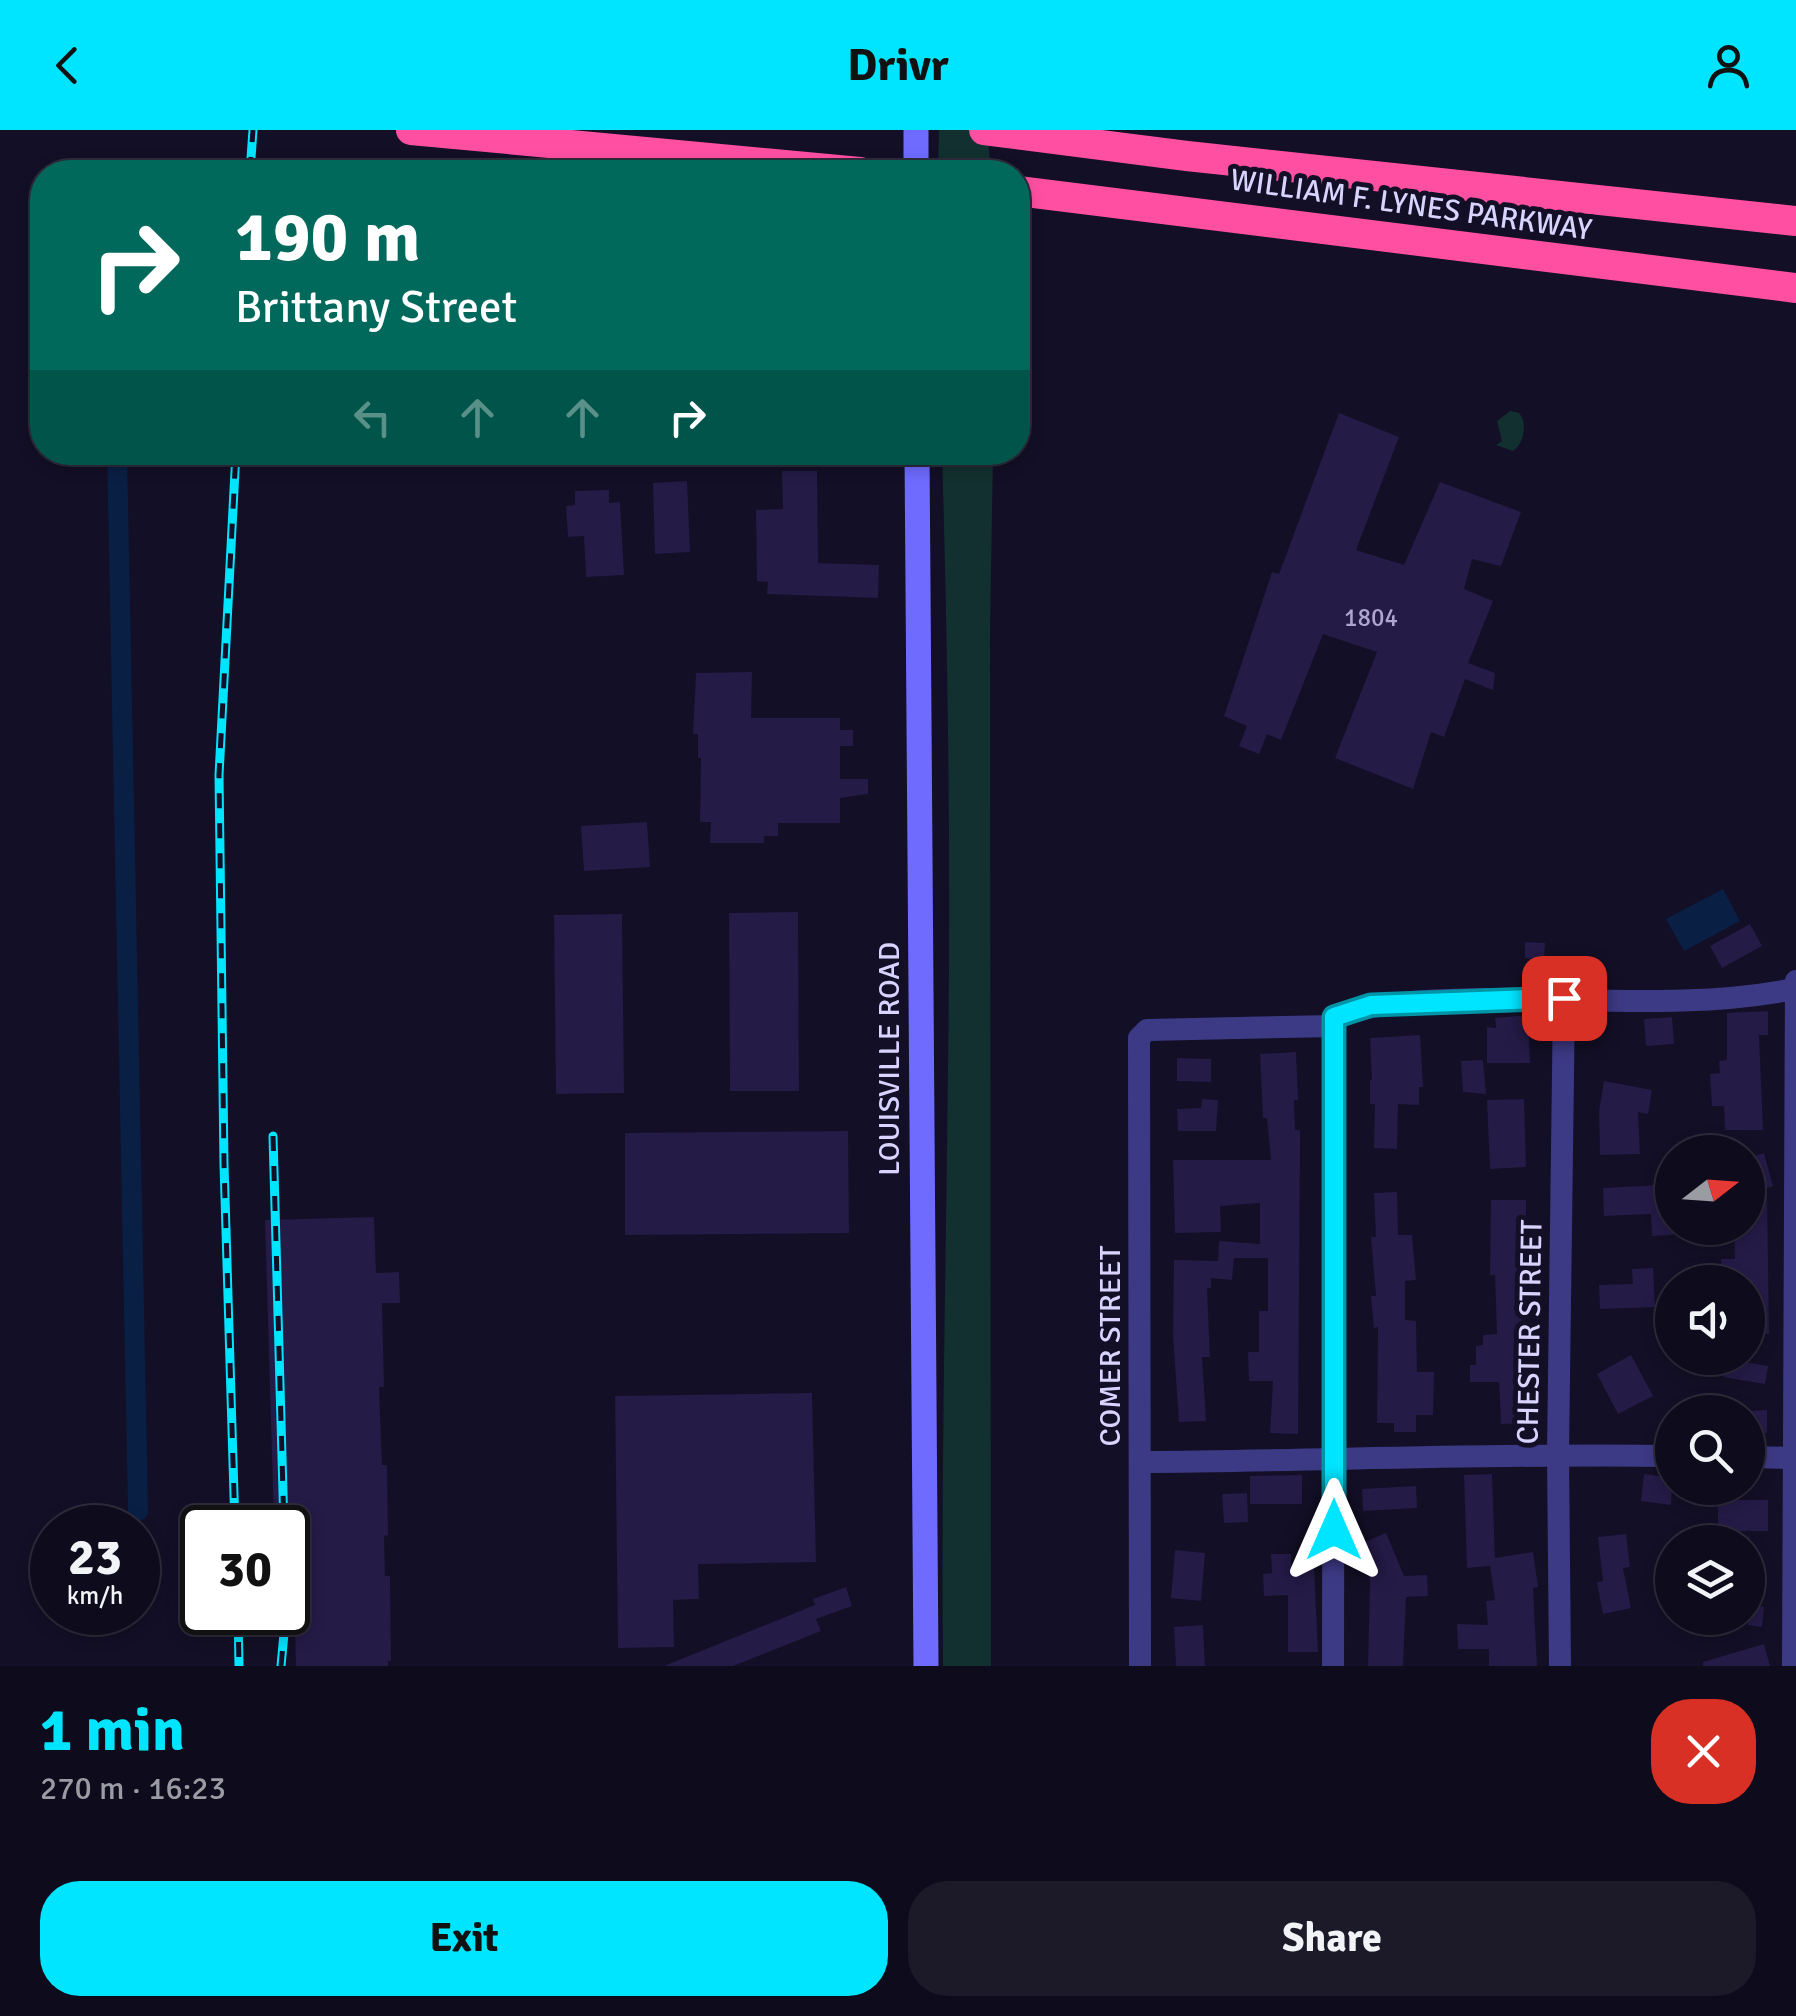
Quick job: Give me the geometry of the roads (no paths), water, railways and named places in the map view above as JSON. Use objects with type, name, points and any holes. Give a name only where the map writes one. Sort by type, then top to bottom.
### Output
[{"type":"highway","points":[[411,130],[735,160]]},
{"type":"highway","name":"WILLIAM F. LYNES PARKWAY","points":[[984,130],[1187,156],[1796,221]]},
{"type":"highway","name":"WILLIAM F. LYNES PARKWAY","points":[[1030,192],[1796,288]]},
{"type":"main road","points":[[916,130],[916,160]]},
{"type":"main road","name":"LOUISVILLE ROAD","points":[[917,465],[926,1666]]},
{"type":"street","points":[[1333,1666],[1334,1022],[1371,1005],[1564,998],[1682,1001],[1758,996],[1795,985],[1792,1666]]},
{"type":"street","name":"CHESTER STREET","points":[[1560,1666],[1558,1454],[1564,998]]},
{"type":"street","name":"COMER STREET","points":[[1140,1666],[1139,1038],[1147,1030],[1334,1022]]},
{"type":"street","points":[[1141,1462],[1655,1456]]},
{"type":"street","points":[[1765,1457],[1795,1458]]},
{"type":"water","points":[[1723,889],[1740,921],[1684,951],[1666,919]]},
{"type":"waterway","points":[[117,465],[138,1505]]},
{"type":"railway","points":[[251,160],[253,130]]},
{"type":"railway","points":[[234,1505],[224,1164],[219,775],[235,465]]},
{"type":"railway","points":[[273,1136],[283,1505]]},
{"type":"railway","points":[[238,1635],[239,1666]]},
{"type":"railway","points":[[281,1666],[284,1635]]}]
